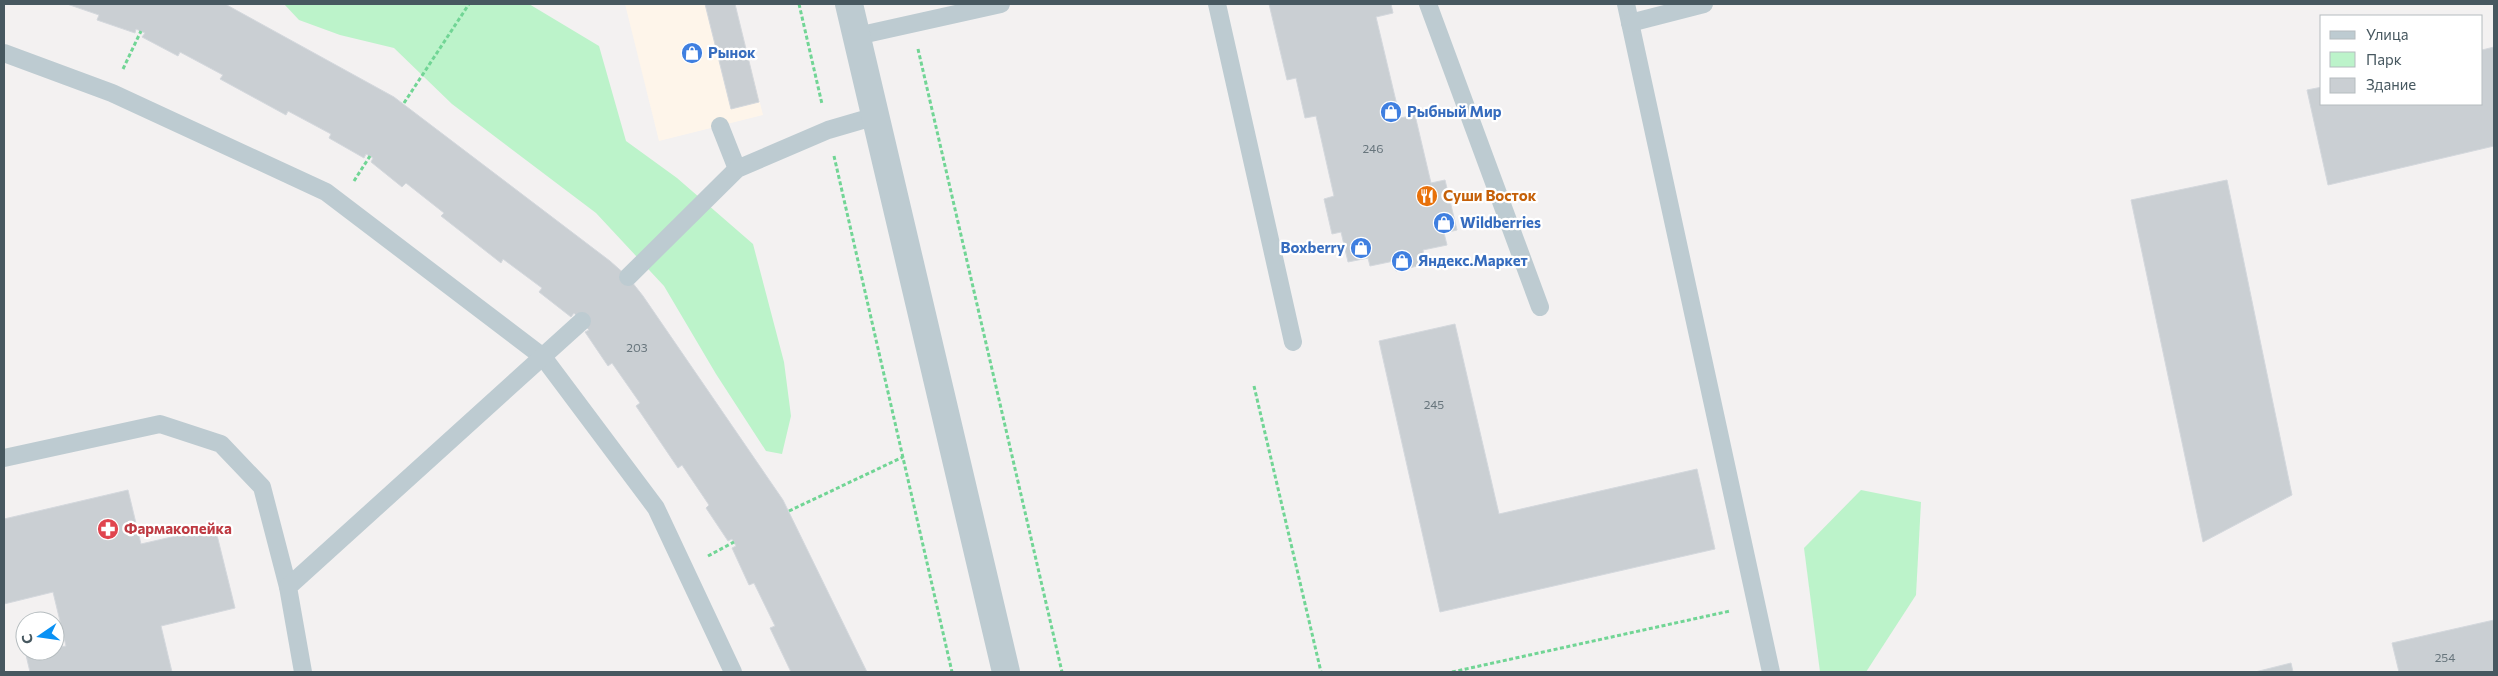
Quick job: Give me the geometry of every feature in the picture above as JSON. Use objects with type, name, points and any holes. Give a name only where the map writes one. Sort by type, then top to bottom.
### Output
[{"type":"street","points":[[849,4],[1006,672]]},
{"type":"lane","points":[[857,36],[1001,4]]},
{"type":"lane","points":[[1217,4],[1293,342]]},
{"type":"lane","points":[[1428,4],[1540,307]]},
{"type":"lane","points":[[1626,4],[1771,672]]},
{"type":"lane","points":[[1630,23],[1704,4]]},
{"type":"lane","points":[[4,53],[112,93],[326,192],[543,357],[656,508],[728,671]]},
{"type":"lane","points":[[628,277],[737,169],[828,130],[876,116]]},
{"type":"lane","points":[[720,126],[737,169]]},
{"type":"lane","points":[[288,587],[582,321]]},
{"type":"lane","points":[[4,458],[160,424],[221,444],[262,487],[288,587],[303,672]]},
{"type":"path","points":[[404,103],[469,4]]},
{"type":"path","points":[[799,4],[952,672]]},
{"type":"path","points":[[912,24],[1062,672]]},
{"type":"path","points":[[112,93],[140,31]]},
{"type":"path","points":[[1254,386],[1321,672]]},
{"type":"path","points":[[789,511],[903,457]]},
{"type":"path","points":[[1452,672],[1756,605]]},
{"type":"shaded area","name":"Рынок","points":[[625,4],[735,4],[763,115],[659,141]]},
{"type":"green space","points":[[284,4],[529,4],[599,46],[626,141],[677,178],[753,244],[784,362],[791,416],[782,454],[766,451],[716,374],[664,286],[596,213],[452,104],[394,48],[340,35],[299,20]]},
{"type":"green space","points":[[1861,490],[1921,502],[1916,595],[1866,672],[1820,672],[1804,548]]},
{"type":"building","points":[[67,4],[225,4],[394,97],[610,261],[628,277],[643,296],[783,500],[867,672],[791,672],[770,628],[775,626],[754,583],[749,585],[732,548],[736,546],[732,539],[728,541],[706,508],[709,505],[682,465],[678,468],[636,406],[640,403],[612,363],[608,366],[585,332],[589,330],[574,313],[571,317],[539,292],[542,288],[503,259],[501,263],[441,216],[444,213],[406,183],[402,187],[371,162],[373,158],[366,154],[364,158],[329,138],[331,134],[288,111],[286,115],[220,79],[223,75],[180,52],[178,56],[142,37],[145,33],[136,29],[135,33],[97,20],[99,15]]},
{"type":"building","points":[[705,4],[735,4],[759,102],[731,109]]},
{"type":"building","points":[[1269,4],[1391,4],[1393,13],[1376,17],[1400,118],[1415,115],[1431,183],[1445,180],[1457,230],[1444,233],[1447,245],[1423,250],[1426,264],[1396,271],[1394,261],[1370,266],[1368,258],[1348,262],[1341,232],[1332,234],[1324,199],[1334,196],[1316,116],[1305,118],[1296,78],[1287,80]]},
{"type":"building","points":[[2494,47],[2494,146],[2328,185],[2307,90],[2320,87],[2320,105],[2483,105],[2483,50]]},
{"type":"building","points":[[2227,180],[2292,495],[2203,542],[2131,200]]},
{"type":"building","points":[[1455,324],[1499,514],[1697,469],[1715,549],[1440,612],[1379,341]]},
{"type":"building","points":[[128,490],[141,544],[215,527],[235,608],[161,626],[172,672],[30,672],[27,661],[65,661],[65,611],[58,611],[53,592],[4,604],[4,519]]},
{"type":"building","points":[[2494,620],[2494,672],[2399,672],[2392,643]]},
{"type":"building","points":[[2291,663],[2293,672],[2255,672]]},
{"type":"place","name":"Рынок","points":[[692,53]]},
{"type":"place","name":"Рыбный Мир","points":[[1391,112]]},
{"type":"place","name":"Суши Восток","points":[[1427,196]]},
{"type":"place","name":"Wildberries","points":[[1444,223]]},
{"type":"place","name":"Boxberry","points":[[1361,248]]},
{"type":"place","name":"Яндекс.Маркет","points":[[1402,261]]},
{"type":"place","name":"Фармакопейка","points":[[108,529]]}]
